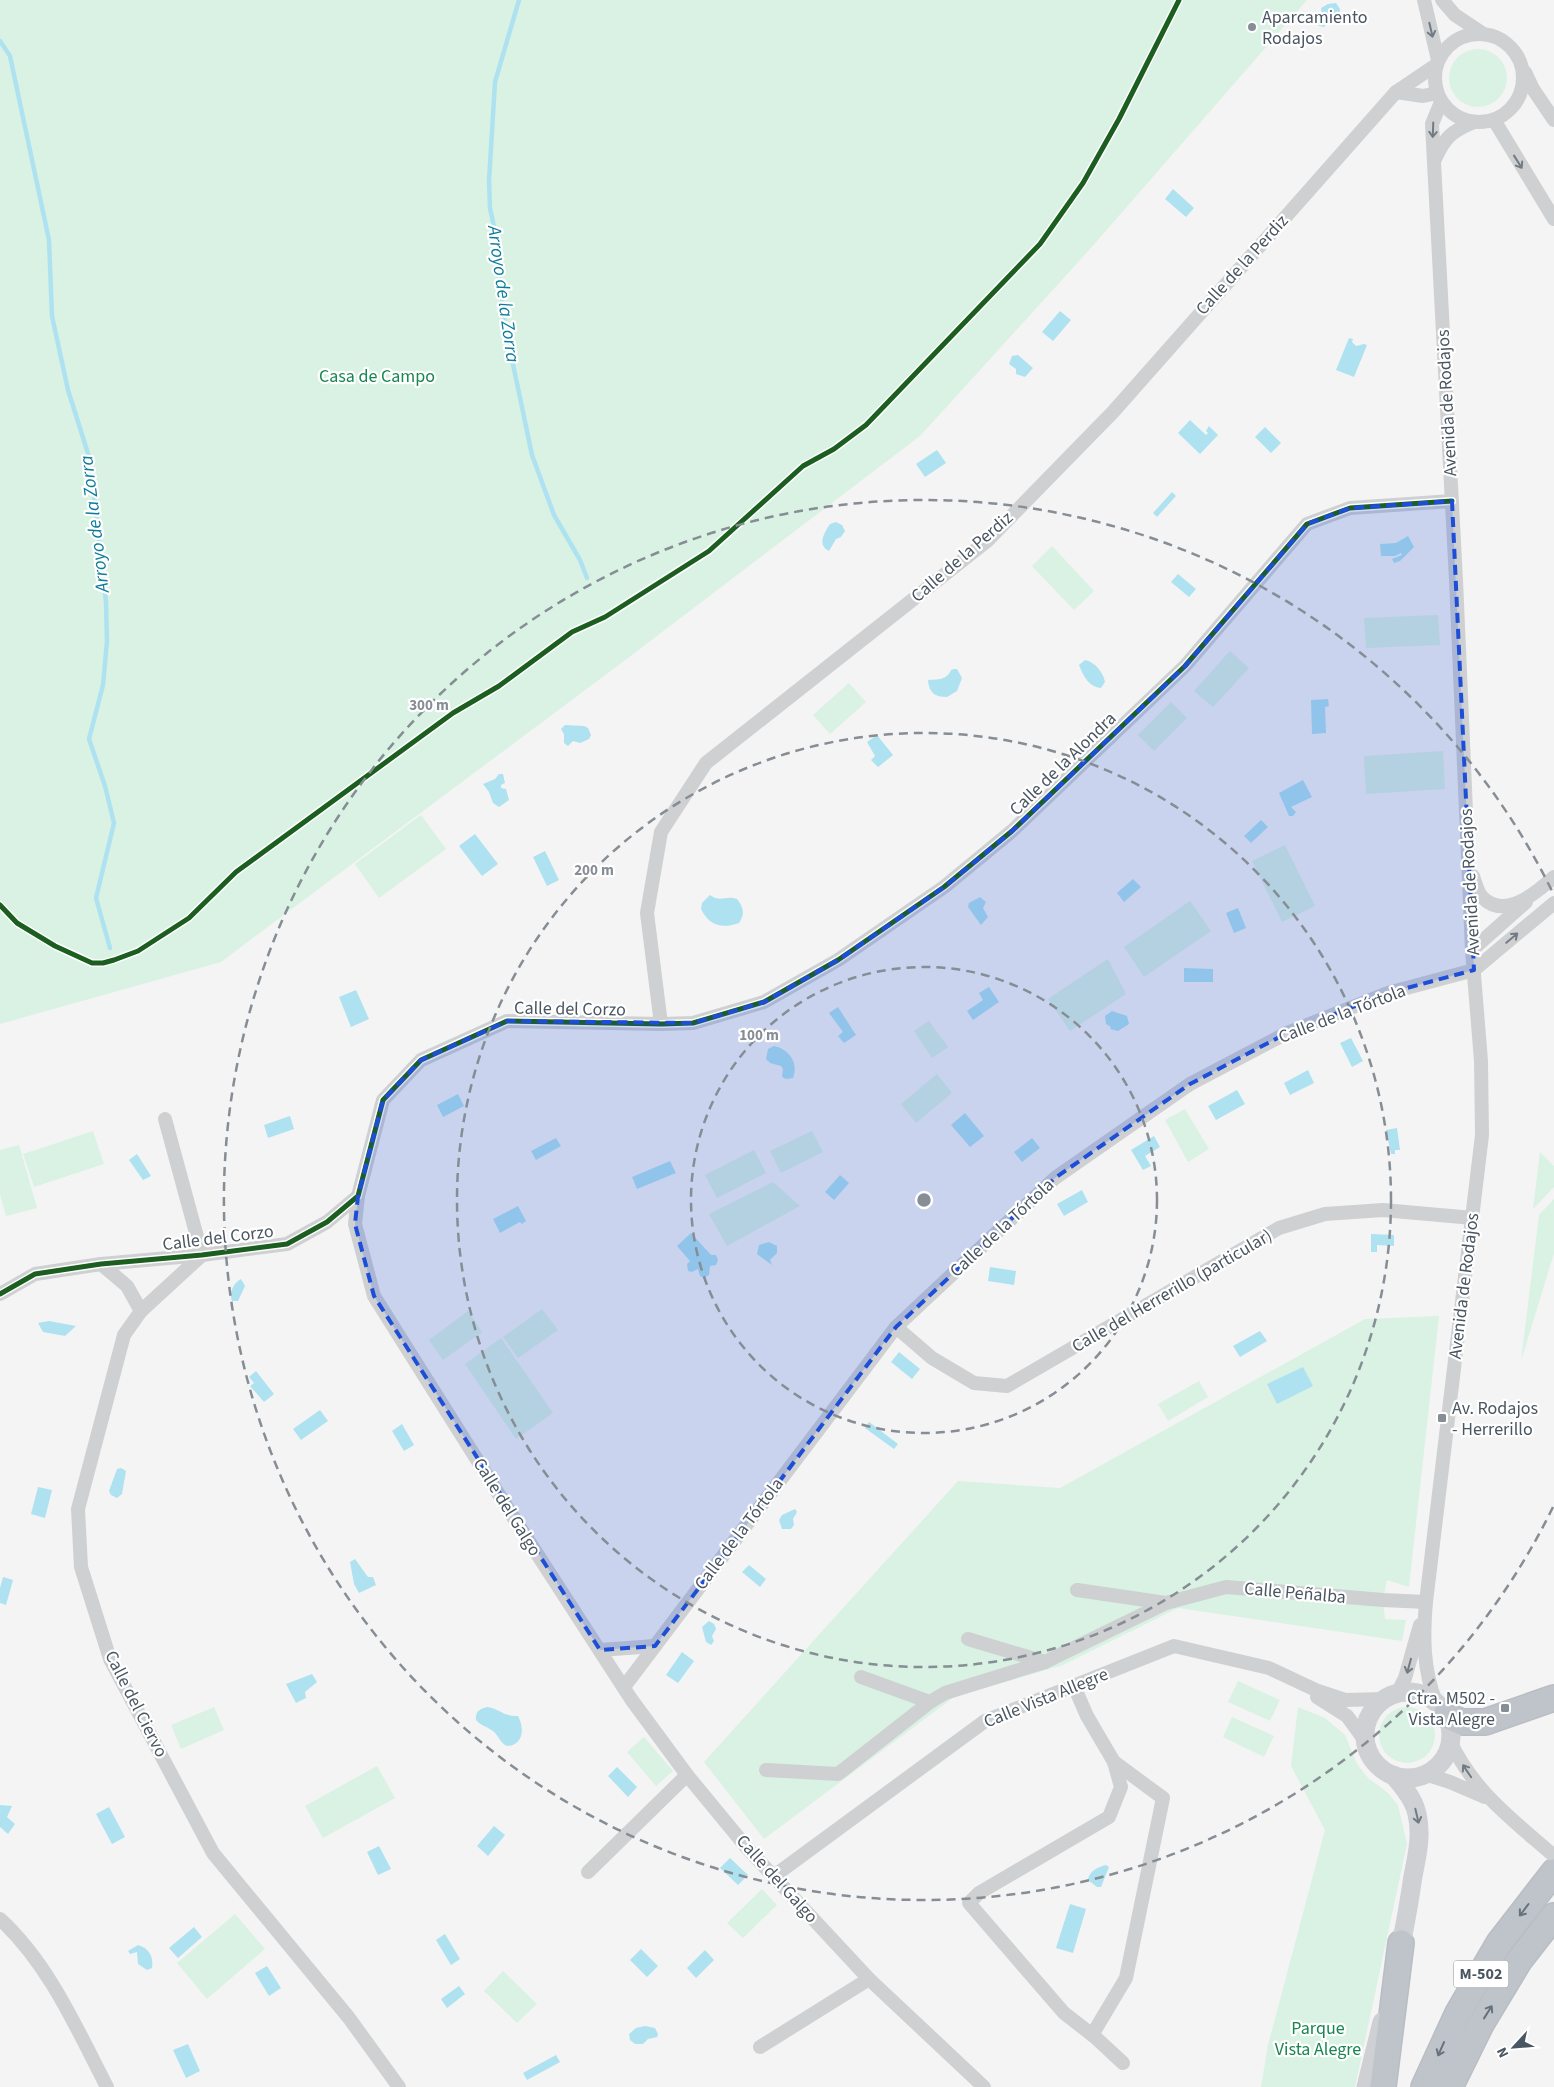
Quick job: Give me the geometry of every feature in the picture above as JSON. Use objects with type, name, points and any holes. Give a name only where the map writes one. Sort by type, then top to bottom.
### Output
[{"type":"highway","points":[[1441,1709],[1462,1722],[1484,1722],[1554,1698]]},
{"type":"highway","name":"M-502","points":[[1424,2087],[1458,2013],[1499,1944],[1554,1872]]},
{"type":"highway","name":"M-502","points":[[1450,2087],[1480,2024],[1519,1961],[1554,1916]]},
{"type":"highway","points":[[1383,2087],[1401,1943]]},
{"type":"main road","points":[[1366,2087],[1401,1943],[1420,1832],[1417,1813],[1402,1785],[1371,1757],[1366,1742],[1366,1724],[1369,1716],[1390,1697],[1409,1692],[1420,1694],[1441,1709],[1450,1727],[1450,1741],[1444,1758],[1433,1770],[1411,1778],[1393,1775]]},
{"type":"street","points":[[1424,0],[1437,62]]},
{"type":"street","points":[[1442,0],[1455,15],[1482,33],[1504,40],[1519,57],[1532,89],[1554,120]]},
{"type":"street","points":[[1474,122],[1450,112],[1439,97],[1434,79],[1437,62],[1445,48],[1468,34],[1482,33]]},
{"type":"street","points":[[1434,159],[1448,137],[1455,130],[1474,122],[1494,120],[1507,112],[1517,101],[1522,87],[1523,72],[1519,57]]},
{"type":"street","name":"Calle de la Perdiz","points":[[661,1024],[647,913],[661,832],[706,763],[987,541],[1112,412],[1396,92],[1437,62]]},
{"type":"street","points":[[1396,92],[1439,97]]},
{"type":"street","name":"Avenida de Rodajos","points":[[1439,97],[1432,124],[1452,501],[1472,950],[1481,1061],[1482,1135],[1426,1602],[1425,1662],[1430,1689],[1441,1709]]},
{"type":"street","points":[[1494,120],[1554,219]]},
{"type":"street","name":"Calle de la Alondra","points":[[661,1024],[693,1023],[764,1002],[838,960],[944,887],[1012,831],[1185,666],[1307,524],[1350,508],[1452,501]]},
{"type":"street","points":[[1469,868],[1482,897],[1496,905],[1516,904],[1532,896]]},
{"type":"street","points":[[1472,950],[1554,877]]},
{"type":"street","points":[[1474,970],[1554,903]]},
{"type":"street","name":"Calle de la Tórtola","points":[[624,1688],[896,1327],[1056,1178],[1190,1084],[1287,1033],[1388,993],[1474,970]]},
{"type":"street","name":"Calle del Corzo","points":[[0,1294],[35,1274],[101,1264],[202,1256],[287,1244],[327,1222],[358,1196],[384,1100],[421,1060],[507,1021],[661,1024]]},
{"type":"street","points":[[165,1119],[202,1256]]},
{"type":"street","name":"Calle del Galgo","points":[[358,1196],[356,1224],[374,1296],[508,1509],[624,1688],[687,1775],[748,1849],[869,1979],[984,2087]]},
{"type":"street","name":"Calle del Herrerillo (particular)","points":[[896,1327],[932,1358],[974,1383],[1007,1386],[1279,1228],[1325,1214],[1383,1210],[1473,1218]]},
{"type":"street","points":[[327,1222],[356,1224]]},
{"type":"street","name":"Calle del Ciervo","points":[[202,1256],[142,1311],[124,1335],[78,1509],[81,1567],[110,1659],[213,1853],[349,2018],[399,2087]]},
{"type":"street","points":[[101,1264],[127,1286],[142,1311]]},
{"type":"street","name":"Calle Peñalba","points":[[766,1770],[838,1774],[930,1702],[945,1693],[1045,1662],[1166,1603],[1226,1587],[1426,1602]]},
{"type":"street","name":"Calle Peñalba","points":[[1077,1590],[1166,1603]]},
{"type":"street","name":"Avenida de Rodajos","points":[[1390,1697],[1410,1664],[1426,1602]]},
{"type":"street","points":[[968,1639],[1045,1662]]},
{"type":"street","points":[[600,1650],[655,1646]]},
{"type":"street","name":"Calle Vista Allegre","points":[[774,1876],[986,1721],[1174,1646],[1269,1668],[1318,1691],[1345,1700],[1390,1697]]},
{"type":"street","name":"Calle Vista Allegre","points":[[1269,1668],[1347,1716],[1366,1742]]},
{"type":"street","points":[[861,1677],[930,1702]]},
{"type":"street","points":[[1074,1686],[1087,1716],[1114,1762],[1121,1787],[1109,1817],[979,1893],[969,1903],[1064,2013],[1092,2035],[1123,2064]]},
{"type":"street","points":[[1450,1741],[1467,1772],[1489,1799],[1554,1856]]},
{"type":"street","points":[[1092,2035],[1126,1978],[1164,1798],[1114,1762]]},
{"type":"street","points":[[1425,1774],[1450,1782],[1489,1799]]},
{"type":"street","points":[[588,1872],[687,1775]]},
{"type":"street","points":[[0,1919],[13,1931],[58,1992],[107,2087]]},
{"type":"street","points":[[760,2047],[869,1979]]},
{"type":"highlighted area","points":[[1452,501],[1474,970],[1388,993],[1287,1033],[1190,1084],[1055,1178],[896,1327],[655,1646],[600,1650],[374,1296],[355,1224],[358,1196],[383,1100],[421,1060],[507,1021],[693,1023],[764,1002],[838,960],[944,887],[1012,831],[1185,666],[1307,524],[1350,508]]},
{"type":"green space","name":"Casa de Campo","points":[[0,0],[1307,0],[1090,249],[920,436],[624,661],[221,962],[0,1024]]},
{"type":"green space","points":[[1478,49],[1489,51],[1502,62],[1507,78],[1505,89],[1494,102],[1478,107],[1467,105],[1454,94],[1449,78],[1451,67],[1462,54]]},
{"type":"green space","points":[[1052,546],[1094,591],[1074,610],[1032,566]]},
{"type":"green space","points":[[1438,615],[1440,645],[1366,648],[1364,618]]},
{"type":"green space","points":[[1230,651],[1249,668],[1213,707],[1194,691]]},
{"type":"green space","points":[[849,683],[866,702],[830,734],[813,715]]},
{"type":"green space","points":[[1171,702],[1187,718],[1154,751],[1138,735]]},
{"type":"green space","points":[[1443,751],[1445,789],[1366,794],[1364,756]]},
{"type":"green space","points":[[421,815],[446,849],[379,898],[355,864]]},
{"type":"green space","points":[[1285,845],[1315,906],[1282,922],[1252,861]]},
{"type":"green space","points":[[1190,901],[1211,931],[1144,977],[1124,947]]},
{"type":"green space","points":[[1108,959],[1126,994],[1070,1031],[1048,999]]},
{"type":"green space","points":[[929,1021],[948,1047],[932,1058],[914,1031]]},
{"type":"green space","points":[[937,1074],[952,1093],[916,1123],[901,1104]]},
{"type":"green space","points":[[1185,1109],[1209,1149],[1188,1162],[1165,1120]]},
{"type":"green space","points":[[93,1131],[104,1164],[34,1187],[23,1154]]},
{"type":"green space","points":[[812,1131],[823,1152],[781,1173],[770,1151]]},
{"type":"green space","points":[[19,1145],[37,1208],[6,1216],[0,1195],[0,1150]]},
{"type":"green space","points":[[754,1150],[766,1173],[717,1198],[705,1175]]},
{"type":"green space","points":[[1540,1152],[1554,1166],[1554,1187],[1533,1209]]},
{"type":"green space","points":[[773,1182],[800,1206],[727,1246],[709,1214]]},
{"type":"green space","points":[[1554,1199],[1554,1253],[1521,1361],[1539,1215]]},
{"type":"green space","points":[[542,1309],[558,1330],[518,1358],[503,1337]]},
{"type":"green space","points":[[468,1311],[482,1332],[443,1360],[429,1340]]},
{"type":"green space","points":[[1439,1316],[1409,1587],[1387,1580],[1383,1600],[1385,1619],[1406,1620],[1402,1641],[1178,1608],[1063,1665],[954,1697],[764,1839],[704,1762],[958,1481],[1060,1488],[1365,1319]]},
{"type":"green space","points":[[501,1338],[553,1413],[516,1439],[465,1364]]},
{"type":"green space","points":[[1199,1381],[1208,1397],[1168,1421],[1158,1404]]},
{"type":"green space","points":[[1238,1681],[1280,1700],[1270,1721],[1228,1702]]},
{"type":"green space","points":[[214,1707],[224,1730],[181,1749],[171,1725]]},
{"type":"green space","name":"Parque Vista Alegre","points":[[1298,1707],[1325,1718],[1345,1735],[1357,1764],[1368,1778],[1387,1792],[1398,1805],[1407,1844],[1355,2087],[1261,2087],[1268,2045],[1325,1830],[1291,1766]]},
{"type":"green space","points":[[1407,1707],[1418,1709],[1427,1715],[1433,1724],[1435,1735],[1433,1746],[1427,1755],[1418,1761],[1407,1763],[1396,1761],[1387,1755],[1381,1746],[1379,1735],[1381,1724],[1387,1715],[1396,1709]]},
{"type":"green space","points":[[1232,1717],[1274,1736],[1264,1757],[1223,1737]]},
{"type":"green space","points":[[644,1737],[673,1771],[656,1786],[627,1752]]},
{"type":"green space","points":[[377,1766],[395,1798],[323,1838],[305,1806]]},
{"type":"green space","points":[[762,1889],[777,1905],[743,1938],[727,1923]]},
{"type":"green space","points":[[235,1914],[265,1949],[207,1999],[177,1963]]},
{"type":"green space","points":[[503,1971],[537,2004],[517,2023],[484,1991]]},
{"type":"water","points":[[1336,3],[1340,9],[1339,17],[1334,22],[1328,22],[1324,27],[1319,26],[1316,20],[1322,16],[1321,8],[1328,4]]},
{"type":"water","points":[[1173,189],[1194,208],[1186,217],[1165,199]]},
{"type":"water","points":[[1060,311],[1071,320],[1053,341],[1042,332]]},
{"type":"water","points":[[1349,338],[1353,339],[1352,342],[1356,346],[1367,345],[1354,377],[1336,370]]},
{"type":"water","points":[[1018,355],[1033,368],[1025,377],[1016,374],[1016,369],[1009,364],[1012,356]]},
{"type":"water","points":[[1190,420],[1206,435],[1209,426],[1218,435],[1200,454],[1178,433]]},
{"type":"water","points":[[1265,427],[1281,443],[1271,453],[1255,437]]},
{"type":"water","points":[[937,450],[946,463],[925,477],[916,464]]},
{"type":"water","points":[[1172,492],[1176,496],[1157,517],[1153,513]]},
{"type":"water","points":[[836,522],[842,525],[845,531],[841,537],[836,539],[829,551],[823,546],[822,542],[830,524]]},
{"type":"water","points":[[1408,536],[1414,547],[1400,561],[1394,563],[1392,559],[1402,555],[1401,553],[1395,556],[1381,556],[1380,544],[1396,543]]},
{"type":"water","points":[[1178,574],[1196,589],[1189,597],[1171,582]]},
{"type":"water","points":[[1085,660],[1095,665],[1102,675],[1105,682],[1101,688],[1093,686],[1085,677],[1079,665]]},
{"type":"water","points":[[954,669],[957,669],[962,678],[957,691],[947,697],[933,693],[928,680],[944,678]]},
{"type":"water","points":[[1328,699],[1329,706],[1325,707],[1326,733],[1312,734],[1311,700]]},
{"type":"water","points":[[565,725],[584,726],[588,728],[591,735],[589,739],[580,743],[573,741],[568,746],[564,743],[564,734],[561,729]]},
{"type":"water","points":[[877,735],[893,755],[878,767],[871,760],[875,756],[867,742]]},
{"type":"water","points":[[499,774],[503,774],[505,783],[501,785],[501,788],[506,789],[509,800],[499,807],[493,803],[489,792],[483,784],[495,779]]},
{"type":"water","points":[[1303,780],[1312,797],[1291,807],[1296,812],[1293,816],[1289,816],[1279,793]]},
{"type":"water","points":[[1261,820],[1268,827],[1251,843],[1244,836]]},
{"type":"water","points":[[475,834],[498,864],[482,876],[459,846]]},
{"type":"water","points":[[545,851],[559,880],[547,886],[533,857]]},
{"type":"water","points":[[1133,879],[1141,887],[1124,902],[1117,893]]},
{"type":"water","points":[[710,895],[720,899],[737,899],[743,911],[739,923],[722,926],[708,919],[701,909],[702,903]]},
{"type":"water","points":[[980,897],[986,902],[983,908],[988,917],[981,925],[968,907],[969,903]]},
{"type":"water","points":[[1238,908],[1246,928],[1234,933],[1226,913]]},
{"type":"water","points":[[1184,968],[1213,969],[1213,982],[1184,982]]},
{"type":"water","points":[[989,987],[999,1002],[973,1020],[967,1011],[983,1000],[979,993]]},
{"type":"water","points":[[356,990],[369,1019],[351,1027],[339,997]]},
{"type":"water","points":[[838,1007],[856,1035],[844,1043],[838,1036],[843,1032],[829,1013]]},
{"type":"water","points":[[1112,1011],[1127,1016],[1129,1024],[1118,1031],[1110,1029],[1111,1027],[1106,1024],[1105,1016]]},
{"type":"water","points":[[1351,1038],[1363,1061],[1352,1067],[1340,1043]]},
{"type":"water","points":[[774,1046],[788,1053],[794,1062],[795,1072],[793,1078],[786,1079],[782,1077],[783,1069],[781,1066],[770,1063],[766,1059],[768,1049]]},
{"type":"water","points":[[1308,1070],[1314,1083],[1290,1095],[1284,1083]]},
{"type":"water","points":[[1237,1090],[1245,1104],[1216,1120],[1208,1106]]},
{"type":"water","points":[[458,1094],[464,1106],[443,1117],[437,1105]]},
{"type":"water","points":[[965,1113],[984,1136],[970,1147],[951,1125]]},
{"type":"water","points":[[290,1116],[294,1129],[268,1138],[264,1125]]},
{"type":"water","points":[[1397,1128],[1400,1150],[1395,1150],[1395,1154],[1391,1154],[1386,1130]]},
{"type":"water","points":[[1154,1136],[1160,1147],[1145,1156],[1151,1166],[1143,1170],[1131,1150]]},
{"type":"water","points":[[556,1138],[561,1146],[536,1160],[531,1151]]},
{"type":"water","points":[[1032,1138],[1040,1148],[1022,1162],[1014,1152]]},
{"type":"water","points":[[137,1154],[151,1176],[143,1180],[129,1160]]},
{"type":"water","points":[[670,1161],[676,1173],[637,1189],[632,1177]]},
{"type":"water","points":[[840,1175],[849,1183],[834,1200],[825,1192]]},
{"type":"water","points":[[1082,1190],[1088,1202],[1064,1216],[1057,1204]]},
{"type":"water","points":[[518,1206],[526,1221],[522,1224],[520,1222],[500,1233],[493,1219]]},
{"type":"water","points":[[691,1233],[711,1255],[716,1255],[718,1260],[716,1265],[710,1266],[709,1275],[704,1278],[700,1276],[698,1269],[692,1272],[688,1271],[687,1264],[690,1261],[677,1246]]},
{"type":"water","points":[[1371,1234],[1394,1235],[1394,1246],[1377,1245],[1377,1252],[1371,1252]]},
{"type":"water","points":[[769,1242],[777,1246],[777,1253],[770,1260],[772,1265],[757,1254],[759,1245]]},
{"type":"water","points":[[990,1267],[1016,1271],[1014,1285],[988,1281]]},
{"type":"water","points":[[241,1279],[245,1286],[238,1301],[232,1301],[232,1289]]},
{"type":"water","points":[[49,1321],[76,1326],[65,1336],[43,1332],[38,1323]]},
{"type":"water","points":[[1260,1331],[1267,1341],[1240,1357],[1233,1346]]},
{"type":"water","points":[[899,1352],[920,1369],[912,1379],[891,1362]]},
{"type":"water","points":[[1303,1367],[1313,1386],[1277,1404],[1267,1384]]},
{"type":"water","points":[[256,1371],[274,1394],[264,1402],[250,1386],[254,1383],[249,1377]]},
{"type":"water","points":[[320,1410],[328,1421],[301,1440],[293,1429]]},
{"type":"water","points":[[869,1422],[898,1444],[894,1449],[865,1428]]},
{"type":"water","points":[[402,1424],[414,1445],[404,1451],[392,1431]]},
{"type":"water","points":[[121,1468],[126,1471],[122,1494],[117,1498],[111,1495],[109,1491],[117,1469]]},
{"type":"water","points":[[38,1487],[52,1490],[45,1518],[31,1514]]},
{"type":"water","points":[[795,1509],[797,1512],[793,1519],[794,1525],[791,1529],[782,1529],[779,1520],[782,1515]]},
{"type":"water","points":[[355,1559],[368,1577],[373,1577],[376,1585],[359,1593],[354,1584],[350,1562]]},
{"type":"water","points":[[749,1565],[766,1579],[760,1587],[742,1572]]},
{"type":"water","points":[[3,1577],[13,1580],[6,1605],[0,1603],[0,1588]]},
{"type":"water","points":[[709,1621],[714,1624],[716,1629],[712,1636],[714,1641],[711,1645],[706,1642],[702,1627]]},
{"type":"water","points":[[682,1652],[694,1661],[678,1683],[666,1675]]},
{"type":"water","points":[[312,1674],[317,1682],[305,1692],[306,1698],[296,1703],[286,1684]]},
{"type":"water","points":[[487,1707],[508,1715],[518,1716],[522,1731],[516,1743],[505,1745],[493,1731],[476,1720],[478,1711]]},
{"type":"water","points":[[617,1767],[637,1787],[628,1797],[608,1776]]},
{"type":"water","points":[[0,1805],[12,1806],[7,1817],[15,1824],[8,1834],[0,1827]]},
{"type":"water","points":[[109,1807],[125,1837],[112,1844],[96,1814]]},
{"type":"water","points":[[494,1826],[505,1835],[488,1856],[477,1846]]},
{"type":"water","points":[[379,1846],[391,1869],[378,1875],[367,1852]]},
{"type":"water","points":[[730,1858],[748,1875],[738,1885],[720,1868]]},
{"type":"water","points":[[1106,1865],[1109,1867],[1101,1887],[1097,1887],[1088,1880],[1090,1874],[1094,1870]]},
{"type":"water","points":[[1070,1904],[1086,1909],[1073,1953],[1056,1948]]},
{"type":"water","points":[[194,1927],[202,1937],[178,1958],[169,1948]]},
{"type":"water","points":[[445,1934],[460,1959],[451,1965],[436,1940]]},
{"type":"water","points":[[138,1945],[145,1948],[150,1954],[152,1968],[147,1970],[138,1964],[137,1952],[130,1954],[128,1951]]},
{"type":"water","points":[[641,1949],[658,1966],[647,1977],[630,1960]]},
{"type":"water","points":[[705,1950],[714,1960],[696,1978],[687,1968]]},
{"type":"water","points":[[267,1966],[281,1988],[269,1996],[255,1973]]},
{"type":"water","points":[[459,1986],[465,1994],[447,2008],[441,1999]]},
{"type":"water","points":[[645,2026],[655,2028],[658,2034],[657,2037],[648,2039],[643,2044],[635,2044],[630,2040],[629,2034],[636,2028]]},
{"type":"water","points":[[188,2044],[200,2071],[186,2078],[173,2050]]},
{"type":"water","points":[[556,2055],[560,2062],[527,2080],[523,2073]]},
{"type":"waterway","name":"Arroyo de la Zorra","points":[[519,0],[495,82],[489,181],[490,208],[499,250],[499,279],[506,331],[532,455],[554,515],[580,560],[587,578]]},
{"type":"waterway","name":"Arroyo de la Zorra","points":[[0,41],[10,56],[49,240],[52,316],[68,390],[90,460],[106,602],[107,641],[103,685],[89,739],[105,786],[114,823],[96,898],[110,948]]},
{"type":"cycle path","points":[[0,905],[17,923],[55,946],[92,963],[103,963],[138,951],[189,918],[236,872],[453,713],[499,686],[572,632],[605,617],[709,551],[803,466],[834,449],[866,425],[1040,244],[1083,183],[1119,119],[1179,0]]},
{"type":"cycle path","points":[[0,1294],[35,1274],[101,1264],[202,1255],[287,1244],[327,1222],[358,1196],[383,1100],[421,1060],[507,1021],[693,1023],[764,1002],[838,960],[944,887],[1012,831],[1185,666],[1307,524],[1350,508],[1452,501]]},
{"type":"place","name":"Aparcamiento Rodajos","points":[[1252,27]]},
{"type":"place","name":"Av. Rodajos - Herrerillo","points":[[1442,1418]]},
{"type":"place","name":"Ctra. M502 - Vista Alegre","points":[[1505,1708]]}]
